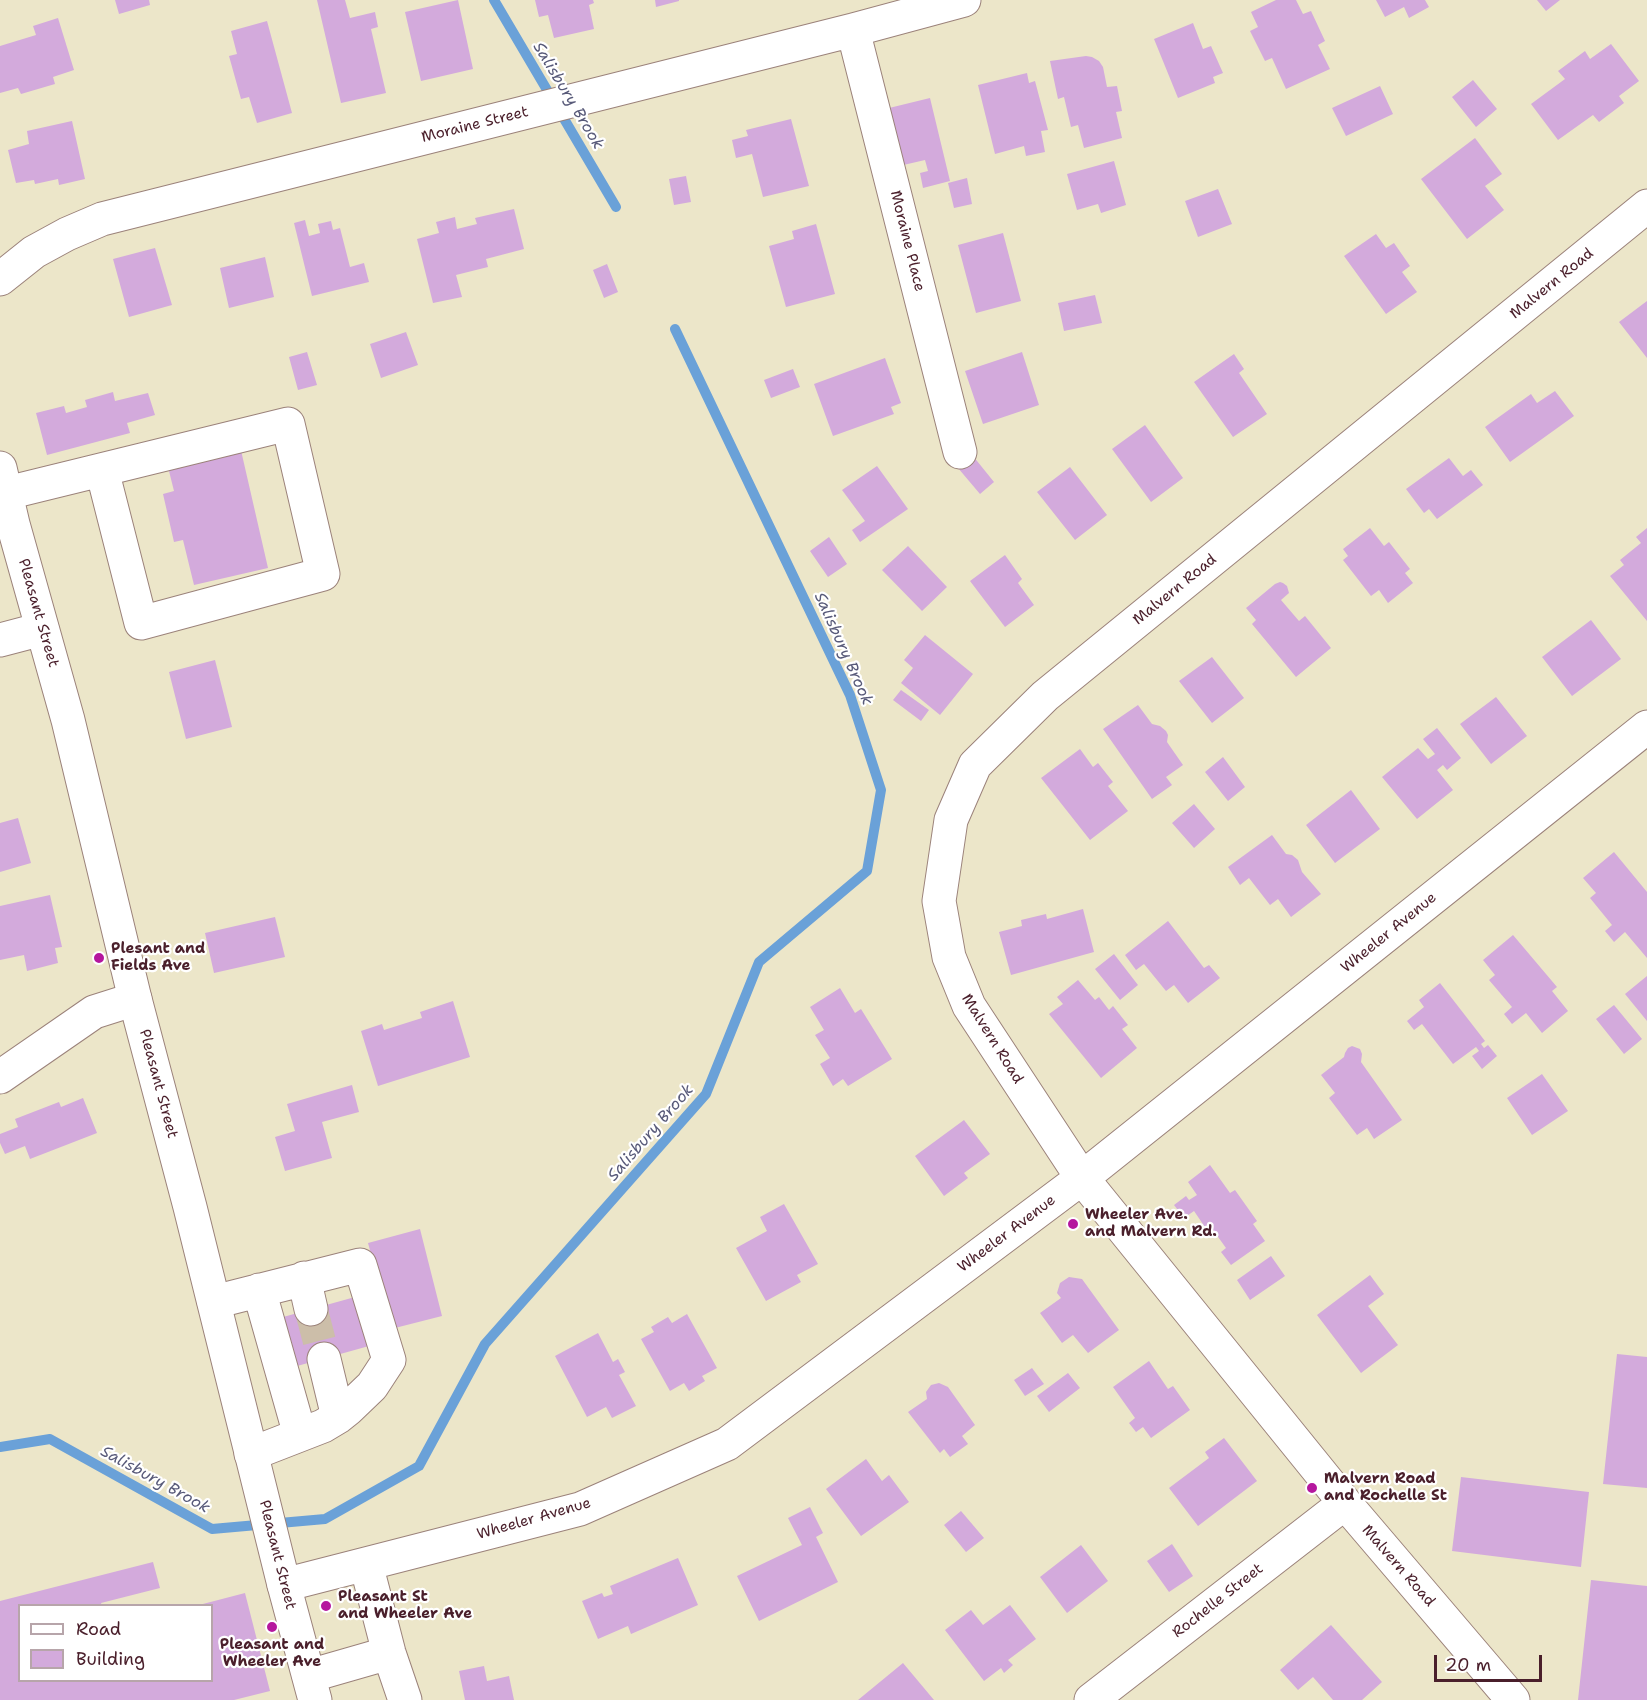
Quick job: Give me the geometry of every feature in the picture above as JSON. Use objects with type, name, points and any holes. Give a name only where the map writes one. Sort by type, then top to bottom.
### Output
[{"type":"street","name":"Moraine Street","points":[[0,279],[34,252],[102,219],[964,0]]},
{"type":"street","name":"Moraine Place","points":[[853,30],[960,452]]},
{"type":"street","name":"Malvern Road","points":[[1513,1700],[1345,1503],[1082,1178],[969,1006],[949,957],[939,901],[951,820],[975,765],[1044,696],[1647,206]]},
{"type":"street","points":[[3,480],[102,470],[288,424],[323,574],[141,623],[102,470]]},
{"type":"street","name":"Pleasant Street","points":[[3,480],[6,526],[42,629],[68,720],[135,999],[312,1688]]},
{"type":"street","points":[[0,640],[42,629]]},
{"type":"street","name":"Wheeler Avenue","points":[[282,1575],[366,1564],[580,1509],[727,1444],[1082,1178],[1647,727]]},
{"type":"street","points":[[0,1077],[94,1012],[135,999]]},
{"type":"street","points":[[213,1302],[259,1290],[308,1294],[360,1265],[389,1360],[372,1386],[338,1417],[322,1426],[251,1454]]},
{"type":"street","points":[[259,1290],[300,1435]]},
{"type":"street","points":[[324,1359],[338,1417]]},
{"type":"street","name":"Rochelle Street","points":[[1091,1700],[1345,1503]]},
{"type":"street","points":[[366,1564],[389,1653],[405,1700]]},
{"type":"street","points":[[312,1688],[389,1653]]},
{"type":"building","points":[[115,0],[149,0],[150,5],[119,14]]},
{"type":"building","points":[[317,0],[345,0],[350,18],[375,12],[378,27],[371,29],[386,93],[341,103]]},
{"type":"building","points":[[458,0],[473,69],[421,81],[405,12]]},
{"type":"building","points":[[535,0],[593,0],[594,3],[589,5],[594,29],[554,38],[548,15],[539,17]]},
{"type":"building","points":[[655,0],[679,0],[679,1],[656,7]]},
{"type":"building","points":[[1276,0],[1296,0],[1303,14],[1311,11],[1325,41],[1318,45],[1330,69],[1286,89],[1272,58],[1265,61],[1250,31],[1258,27],[1251,12]]},
{"type":"building","points":[[1376,0],[1425,0],[1429,7],[1409,18],[1404,7],[1385,17]]},
{"type":"building","points":[[1537,0],[1560,0],[1546,11]]},
{"type":"building","points":[[58,18],[74,70],[53,77],[55,84],[21,94],[18,88],[0,93],[0,46],[36,35],[33,26]]},
{"type":"building","points":[[267,21],[292,113],[257,123],[249,97],[241,99],[229,56],[237,54],[231,31]]},
{"type":"building","points":[[1193,23],[1203,49],[1211,46],[1223,73],[1213,77],[1215,83],[1178,98],[1154,39]]},
{"type":"building","points":[[1611,44],[1639,81],[1619,96],[1624,103],[1599,122],[1593,115],[1558,140],[1531,104],[1565,79],[1558,71],[1585,51],[1590,59]]},
{"type":"building","points":[[1086,56],[1099,61],[1103,67],[1107,87],[1117,86],[1122,111],[1116,112],[1122,138],[1084,148],[1078,125],[1071,127],[1064,97],[1058,99],[1050,61]]},
{"type":"building","points":[[1027,73],[1029,83],[1035,81],[1048,130],[1041,131],[1045,152],[1026,156],[1024,146],[995,154],[978,85]]},
{"type":"building","points":[[1473,80],[1497,109],[1476,127],[1452,97]]},
{"type":"building","points":[[1380,86],[1393,114],[1346,136],[1332,108]]},
{"type":"building","points":[[930,98],[950,181],[923,188],[920,173],[928,171],[925,160],[899,166],[885,109]]},
{"type":"building","points":[[791,119],[809,186],[763,197],[752,154],[736,158],[732,140],[748,136],[746,130]]},
{"type":"building","points":[[72,121],[85,179],[59,185],[58,179],[35,184],[34,180],[16,183],[8,150],[29,144],[27,131]]},
{"type":"building","points":[[1475,138],[1502,174],[1485,186],[1504,210],[1467,239],[1421,179]]},
{"type":"building","points":[[1114,161],[1126,205],[1101,213],[1098,204],[1077,210],[1067,174]]},
{"type":"building","points":[[686,176],[691,202],[674,205],[669,179]]},
{"type":"building","points":[[967,178],[972,204],[954,208],[948,183]]},
{"type":"building","points":[[1218,189],[1232,224],[1198,237],[1185,201]]},
{"type":"building","points":[[514,209],[524,249],[486,259],[488,267],[456,275],[462,297],[433,303],[417,239],[439,233],[436,222],[455,217],[457,229],[477,224],[475,218]]},
{"type":"building","points":[[305,220],[309,236],[320,233],[318,224],[331,221],[333,230],[340,228],[350,267],[364,263],[369,282],[312,296],[294,223]]},
{"type":"building","points":[[816,224],[835,294],[786,307],[769,246],[794,239],[792,231]]},
{"type":"building","points":[[1003,233],[1021,301],[976,313],[958,245]]},
{"type":"building","points":[[1376,234],[1386,248],[1394,243],[1410,266],[1402,272],[1417,292],[1386,314],[1344,256]]},
{"type":"building","points":[[155,248],[172,305],[129,317],[113,259]]},
{"type":"building","points":[[265,257],[274,297],[229,308],[220,268]]},
{"type":"building","points":[[607,264],[618,292],[604,298],[593,270]]},
{"type":"building","points":[[1095,295],[1102,323],[1064,331],[1058,303]]},
{"type":"building","points":[[1647,301],[1647,358],[1619,322]]},
{"type":"building","points":[[406,332],[418,365],[381,378],[370,344]]},
{"type":"building","points":[[307,352],[317,385],[298,390],[289,357]]},
{"type":"building","points":[[1022,352],[1039,405],[983,424],[965,371]]},
{"type":"building","points":[[1234,354],[1244,369],[1239,373],[1267,414],[1233,437],[1194,382]]},
{"type":"building","points":[[885,358],[901,403],[891,407],[894,414],[833,436],[814,384]]},
{"type":"building","points":[[793,369],[800,387],[771,398],[764,380]]},
{"type":"building","points":[[1555,391],[1574,416],[1510,462],[1485,427],[1531,394],[1537,403]]},
{"type":"building","points":[[113,392],[115,401],[148,393],[155,415],[127,423],[130,433],[47,455],[36,413],[64,406],[66,413],[87,407],[85,400]]},
{"type":"building","points":[[1145,425],[1183,478],[1151,502],[1112,449]]},
{"type":"building","points":[[240,446],[268,568],[194,585],[183,540],[174,542],[163,494],[174,491],[167,463]]},
{"type":"building","points":[[973,456],[994,482],[980,494],[958,468]]},
{"type":"building","points":[[1449,458],[1463,476],[1471,470],[1483,485],[1437,519],[1429,509],[1424,513],[1406,489]]},
{"type":"building","points":[[877,466],[908,509],[860,542],[852,530],[865,521],[842,490]]},
{"type":"building","points":[[1070,467],[1107,515],[1075,540],[1037,492]]},
{"type":"building","points":[[1370,528],[1384,546],[1389,542],[1410,569],[1405,573],[1413,583],[1388,603],[1379,590],[1371,596],[1343,560],[1348,556],[1343,549]]},
{"type":"building","points":[[1647,528],[1647,621],[1610,576],[1624,565],[1620,560],[1641,543],[1636,537]]},
{"type":"building","points":[[829,537],[847,564],[828,577],[810,551]]},
{"type":"building","points":[[908,546],[947,587],[922,611],[882,570]]},
{"type":"building","points":[[1005,555],[1022,579],[1018,583],[1034,605],[1005,627],[970,581]]},
{"type":"building","points":[[1280,582],[1287,586],[1289,593],[1281,600],[1299,621],[1305,616],[1331,648],[1296,677],[1252,624],[1256,620],[1246,608]]},
{"type":"building","points":[[1591,620],[1621,659],[1572,696],[1542,657]]},
{"type":"building","points":[[925,635],[973,674],[940,715],[901,683],[913,668],[904,660]]},
{"type":"building","points":[[1212,657],[1244,698],[1212,723],[1179,681]]},
{"type":"building","points":[[215,660],[232,727],[186,739],[169,672]]},
{"type":"building","points":[[901,690],[929,710],[921,721],[893,700]]},
{"type":"building","points":[[1496,697],[1527,736],[1491,764],[1460,724]]},
{"type":"building","points":[[1138,705],[1152,724],[1166,731],[1167,742],[1183,765],[1166,777],[1172,785],[1152,799],[1103,729]]},
{"type":"building","points":[[1437,728],[1461,758],[1447,770],[1443,765],[1437,770],[1453,790],[1417,819],[1382,777],[1418,748],[1428,759],[1435,754],[1423,739]]},
{"type":"building","points":[[1080,749],[1093,767],[1098,763],[1113,782],[1108,786],[1128,811],[1090,840],[1041,778]]},
{"type":"building","points":[[1223,757],[1245,787],[1228,801],[1205,772]]},
{"type":"building","points":[[1351,790],[1380,829],[1335,863],[1306,825]]},
{"type":"building","points":[[1194,804],[1215,829],[1194,848],[1172,823]]},
{"type":"building","points":[[18,818],[31,863],[0,872],[0,823]]},
{"type":"building","points":[[1272,835],[1286,854],[1298,860],[1302,872],[1321,894],[1291,917],[1278,899],[1270,905],[1249,878],[1240,885],[1228,867]]},
{"type":"building","points":[[1614,852],[1647,892],[1647,958],[1625,932],[1614,942],[1605,931],[1612,925],[1590,898],[1596,893],[1583,878]]},
{"type":"building","points":[[50,895],[62,947],[55,948],[58,963],[27,971],[24,955],[0,960],[0,906]]},
{"type":"building","points":[[1083,909],[1094,952],[1011,975],[999,932],[1022,926],[1021,920],[1046,914],[1047,919]]},
{"type":"building","points":[[275,917],[285,957],[214,973],[205,933]]},
{"type":"building","points":[[1168,921],[1204,968],[1209,965],[1220,978],[1188,1003],[1174,985],[1166,991],[1144,964],[1136,970],[1125,955]]},
{"type":"building","points":[[1513,935],[1557,987],[1552,991],[1568,1011],[1542,1033],[1526,1013],[1512,1024],[1504,1014],[1512,1007],[1489,980],[1495,975],[1483,960]]},
{"type":"building","points":[[1114,954],[1138,985],[1120,1000],[1095,969]]},
{"type":"building","points":[[1647,976],[1647,1021],[1625,994]]},
{"type":"building","points":[[1078,980],[1095,1000],[1099,997],[1109,1010],[1113,1006],[1128,1025],[1122,1029],[1137,1048],[1101,1078],[1049,1014],[1063,1004],[1057,997]]},
{"type":"building","points":[[1440,983],[1485,1041],[1481,1044],[1484,1048],[1488,1045],[1497,1056],[1482,1069],[1472,1056],[1479,1051],[1476,1047],[1453,1064],[1422,1024],[1414,1030],[1407,1021],[1424,1007],[1419,1000]]},
{"type":"building","points":[[840,988],[855,1013],[861,1009],[892,1059],[848,1086],[843,1079],[833,1086],[820,1064],[830,1058],[815,1035],[824,1030],[810,1007]]},
{"type":"building","points":[[453,1001],[470,1057],[378,1086],[361,1031],[382,1024],[384,1030],[422,1018],[420,1012]]},
{"type":"building","points":[[1614,1005],[1642,1039],[1624,1054],[1596,1019]]},
{"type":"building","points":[[1352,1046],[1360,1049],[1361,1062],[1402,1120],[1374,1139],[1367,1128],[1357,1135],[1329,1098],[1335,1093],[1321,1075],[1344,1057],[1348,1048]]},
{"type":"building","points":[[1542,1074],[1568,1111],[1532,1135],[1507,1098]]},
{"type":"building","points":[[352,1085],[359,1112],[322,1122],[332,1158],[285,1171],[275,1137],[295,1131],[287,1104]]},
{"type":"building","points":[[83,1098],[97,1133],[30,1159],[25,1146],[5,1154],[0,1143],[0,1134],[18,1127],[15,1119],[59,1102],[61,1107]]},
{"type":"building","points":[[964,1120],[990,1154],[964,1173],[968,1178],[944,1196],[915,1156]]},
{"type":"building","points":[[1210,1165],[1230,1193],[1235,1190],[1257,1221],[1253,1224],[1265,1241],[1231,1265],[1221,1252],[1226,1248],[1213,1230],[1209,1233],[1194,1211],[1184,1218],[1174,1205],[1186,1196],[1189,1200],[1197,1195],[1188,1182]]},
{"type":"building","points":[[784,1204],[818,1264],[797,1275],[801,1282],[766,1301],[736,1248],[767,1231],[760,1217]]},
{"type":"building","points":[[420,1229],[442,1316],[391,1329],[368,1243]]},
{"type":"building","points":[[1271,1256],[1285,1276],[1250,1300],[1237,1280]]},
{"type":"building","points":[[1370,1275],[1384,1294],[1368,1306],[1398,1345],[1361,1373],[1317,1315]]},
{"type":"building","points":[[1069,1277],[1082,1279],[1119,1330],[1088,1353],[1073,1335],[1062,1343],[1040,1313],[1061,1298],[1057,1293],[1060,1283]]},
{"type":"building","points":[[355,1297],[369,1346],[290,1368],[276,1319]]},
{"type":"building","points":[[687,1314],[717,1368],[702,1376],[705,1381],[689,1391],[684,1383],[670,1391],[641,1339],[654,1332],[651,1327],[668,1317],[672,1323]]},
{"type":"building","points":[[598,1333],[613,1362],[618,1359],[625,1372],[619,1375],[636,1406],[612,1418],[606,1407],[587,1417],[555,1356]]},
{"type":"building","points":[[1617,1354],[1647,1357],[1647,1488],[1603,1484]]},
{"type":"building","points":[[1149,1361],[1168,1389],[1173,1386],[1190,1410],[1151,1438],[1143,1427],[1136,1432],[1129,1423],[1135,1418],[1113,1387]]},
{"type":"building","points":[[1032,1368],[1044,1384],[1025,1396],[1014,1380]]},
{"type":"building","points":[[1068,1373],[1080,1388],[1049,1412],[1037,1396]]},
{"type":"building","points":[[939,1383],[948,1387],[975,1425],[962,1436],[968,1444],[950,1457],[944,1449],[940,1453],[908,1412],[927,1399],[926,1392],[931,1385]]},
{"type":"building","points":[[1224,1438],[1257,1481],[1198,1526],[1169,1488],[1209,1458],[1205,1452]]},
{"type":"building","points":[[866,1459],[882,1481],[889,1475],[909,1502],[861,1536],[826,1489]]},
{"type":"building","points":[[1461,1477],[1589,1492],[1581,1567],[1452,1551]]},
{"type":"building","points":[[810,1507],[823,1533],[816,1537],[838,1582],[759,1621],[737,1576],[802,1545],[788,1518]]},
{"type":"building","points":[[961,1511],[984,1538],[966,1552],[944,1525]]},
{"type":"building","points":[[1172,1544],[1193,1576],[1169,1592],[1147,1561]]},
{"type":"building","points":[[1081,1545],[1108,1581],[1067,1613],[1040,1577]]},
{"type":"building","points":[[678,1558],[698,1605],[631,1634],[628,1626],[598,1639],[582,1601],[602,1593],[604,1597],[613,1594],[610,1586]]},
{"type":"building","points":[[153,1562],[160,1588],[101,1604],[18,1604],[18,1682],[213,1682],[213,1604],[203,1604],[245,1593],[270,1691],[234,1700],[0,1700],[0,1601]]},
{"type":"building","points":[[1591,1580],[1647,1586],[1647,1700],[1578,1700]]},
{"type":"building","points":[[1010,1605],[1036,1639],[1008,1660],[1013,1665],[1004,1673],[1001,1668],[984,1681],[945,1630],[971,1610],[983,1625]]},
{"type":"building","points":[[1331,1625],[1382,1682],[1362,1700],[1333,1700],[1313,1677],[1298,1690],[1280,1670]]},
{"type":"building","points":[[903,1663],[934,1700],[858,1700]]},
{"type":"building","points":[[484,1666],[487,1681],[509,1676],[514,1700],[465,1700],[459,1671]]},
{"type":"waterway","name":"Salisbury Brook","points":[[494,0],[616,207]]},
{"type":"waterway","name":"Salisbury Brook","points":[[0,1447],[50,1439],[212,1529],[325,1519],[419,1466],[485,1344],[706,1094],[759,962],[867,871],[881,790],[850,695],[675,329]]},
{"type":"tunnel","points":[[311,1309],[324,1359]]},
{"type":"place","name":"Plesant and Fields Ave","points":[[99,958]]},
{"type":"place","name":"Wheeler Ave. and Malvern Rd.","points":[[1073,1224]]},
{"type":"place","name":"Malvern Road and Rochelle St","points":[[1312,1488]]},
{"type":"place","name":"Pleasant St and Wheeler Ave","points":[[326,1606]]},
{"type":"place","name":"Pleasant and Wheeler Ave","points":[[272,1627]]}]
